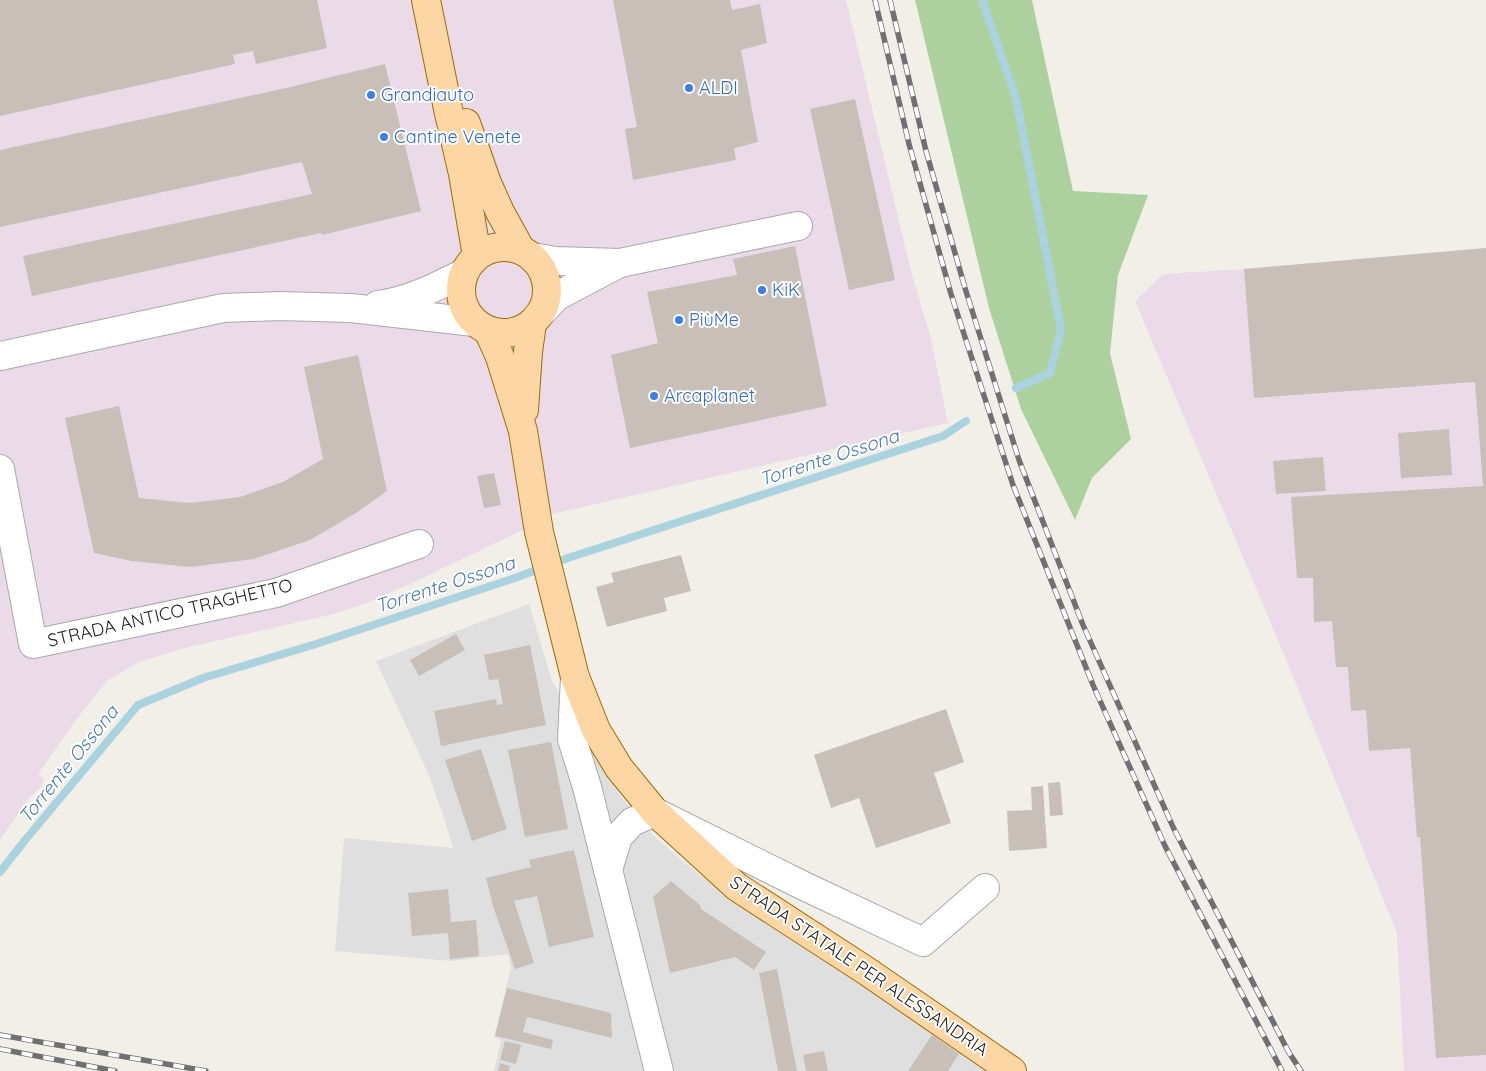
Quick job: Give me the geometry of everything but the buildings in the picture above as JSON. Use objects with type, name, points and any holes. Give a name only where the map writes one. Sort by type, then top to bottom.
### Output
[{"type":"main road","name":"STRADA STATALE PER ALESSANDRIA","points":[[426,0],[463,174],[471,265],[461,286],[462,299],[466,311],[481,326],[500,357],[523,431],[539,532],[555,602],[575,676],[596,730],[619,768],[655,812],[738,887],[865,970],[1012,1071]]},
{"type":"main road","name":"STRADA STATALE PER ALESSANDRIA","points":[[434,37],[500,212],[527,254],[540,268],[546,280],[544,306],[534,320],[525,381],[523,431]]},
{"type":"main road","points":[[471,265],[487,250],[498,247],[510,247],[527,254]]},
{"type":"main road","points":[[481,326],[501,333],[515,332],[522,330],[534,320]]},
{"type":"street","points":[[534,320],[557,296],[595,274],[620,263],[798,226]]},
{"type":"street","points":[[527,254],[556,261],[620,263]]},
{"type":"street","points":[[351,308],[405,300],[421,294],[471,265]]},
{"type":"street","points":[[0,356],[223,308],[280,306],[351,308],[411,316],[440,317],[481,326]]},
{"type":"street","name":"STRADA ANTICO TRAGHETTO","points":[[0,469],[33,644],[276,593],[418,544]]},
{"type":"street","points":[[575,676],[572,739],[608,870],[659,1071]]},
{"type":"street","points":[[608,870],[618,837],[632,822],[655,812],[806,887],[923,942],[984,888]]},
{"type":"shaded area","points":[[0,0],[846,0],[911,271],[931,339],[948,423],[552,514],[517,533],[367,603],[334,614],[181,649],[139,662],[108,680],[82,712],[38,774],[44,779],[40,788],[28,799],[0,840]]},
{"type":"shaded area","points":[[1486,248],[1486,1071],[1404,1071],[1397,933],[1285,657],[1135,301],[1163,274],[1244,269]]},
{"type":"shaded area","points":[[529,604],[552,681],[619,794],[644,827],[686,864],[730,898],[992,1071],[494,1071],[501,1040],[494,1037],[511,967],[508,954],[451,961],[335,951],[344,838],[453,848],[428,773],[376,661]]},
{"type":"green space","points":[[915,0],[1032,0],[1073,191],[1148,195],[1118,275],[1110,353],[1131,439],[1092,478],[1075,520],[1021,409],[989,308]]},
{"type":"waterway","name":"Torrente Ossona","points":[[982,0],[1016,98],[1061,329],[1050,373],[1016,388]]},
{"type":"waterway","name":"Torrente Ossona","points":[[0,872],[138,705],[203,678],[316,644],[515,578],[568,558],[943,436],[966,421]]},
{"type":"railway","points":[[875,0],[909,144],[951,294],[1013,485],[1093,685],[1165,846],[1282,1071]]},
{"type":"railway","points":[[890,0],[926,151],[965,288],[1019,460],[1083,625],[1173,827],[1288,1051],[1301,1071]]},
{"type":"railway","points":[[0,1035],[206,1071]]},
{"type":"railway","points":[[0,1049],[115,1071]]},
{"type":"place","name":"ALDI","points":[[689,88]]},
{"type":"place","name":"Grandiauto","points":[[371,95]]},
{"type":"place","name":"Cantine Venete","points":[[384,137]]},
{"type":"place","name":"KiK","points":[[762,290]]},
{"type":"place","name":"PiùMe","points":[[679,320]]},
{"type":"place","name":"Arcaplanet","points":[[654,396]]}]
